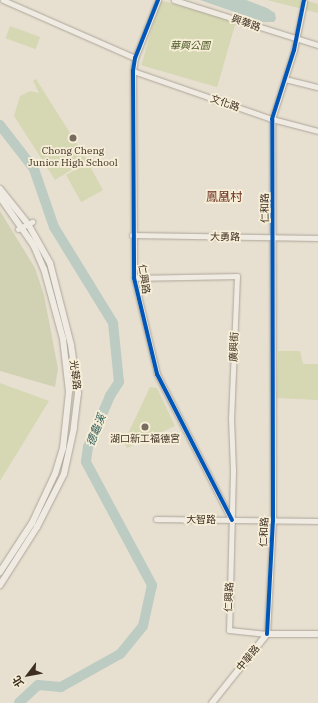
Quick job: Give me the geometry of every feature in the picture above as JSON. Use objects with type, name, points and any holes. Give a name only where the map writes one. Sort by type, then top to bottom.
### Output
[{"type":"street","points":[[3,0],[135,58]]},
{"type":"street","name":"仁興路","points":[[158,0],[135,58],[133,71],[132,235],[134,278],[157,374],[232,520],[229,630],[267,634]]},
{"type":"street","name":"興華路","points":[[174,0],[296,40],[318,45]]},
{"type":"street","name":"仁和路","points":[[267,634],[273,521],[272,119],[296,40],[304,2]]},
{"type":"street","name":"文化路","points":[[133,71],[272,119],[318,131]]},
{"type":"street","points":[[285,79],[318,87]]},
{"type":"street","name":"光華路","points":[[0,188],[50,263],[71,345],[78,393],[74,428],[64,474],[37,527],[0,585]]},
{"type":"street","name":"光華路","points":[[0,197],[25,226],[44,269],[63,339],[68,371],[69,392],[63,448],[55,474],[45,490],[32,523],[0,572]]},
{"type":"street","name":"大勇路","points":[[132,235],[318,238]]},
{"type":"street","name":"廣興街","points":[[134,278],[237,276],[231,418],[233,470],[232,520]]},
{"type":"street","name":"大智路","points":[[156,519],[318,522]]},
{"type":"street","points":[[267,634],[318,634]]},
{"type":"street","name":"中華路","points":[[212,703],[267,634]]},
{"type":"green space","name":"華興公園","points":[[160,0],[236,22],[217,87],[141,65]]},
{"type":"green space","points":[[267,0],[305,0],[318,4],[318,13]]},
{"type":"green space","points":[[10,26],[40,37],[36,49],[6,38]]},
{"type":"green space","points":[[36,79],[87,160],[55,180],[14,116],[20,96],[30,91],[39,93],[33,81]]},
{"type":"green space","points":[[88,163],[103,190],[81,202],[66,175]]},
{"type":"green space","points":[[0,211],[35,268],[44,295],[58,369],[55,387],[0,371]]},
{"type":"green space","points":[[278,351],[300,351],[303,364],[318,364],[318,400],[277,398]]},
{"type":"green space","points":[[0,383],[49,401],[0,481]]},
{"type":"green space","points":[[150,387],[157,388],[175,426],[127,448],[124,442]]},
{"type":"shaded area","points":[[200,0],[246,0],[267,8],[275,13],[276,19],[274,22],[263,22]]},
{"type":"waterway","name":"德龜溪","points":[[0,125],[34,169],[54,227],[113,323],[119,382],[110,396],[88,447],[86,462],[152,585],[143,626],[120,654],[61,687],[38,685],[19,703]]},
{"type":"cycle path","points":[[158,0],[135,58],[133,71],[134,278],[157,374],[232,520]]},
{"type":"cycle path","points":[[267,634],[273,521],[272,119],[294,50],[304,0]]},
{"type":"place","name":"Chong Cheng Junior High School","points":[[73,138]]},
{"type":"place","name":"湖口新工福德宮","points":[[145,427]]},
{"type":"district","name":"鳳凰村","points":[[224,197]]}]
